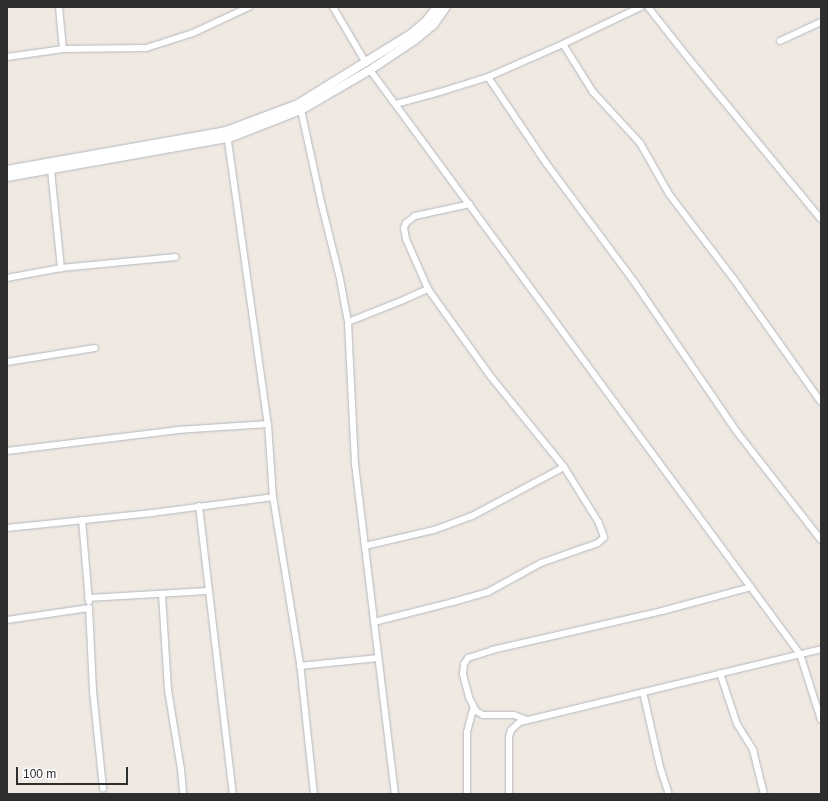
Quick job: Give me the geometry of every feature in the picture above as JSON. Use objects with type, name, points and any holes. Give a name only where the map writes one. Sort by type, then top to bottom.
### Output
[{"type":"main road","points":[[7,177],[51,170],[227,135],[301,110],[368,66],[411,34],[427,20],[437,7]]},
{"type":"main road","points":[[7,170],[227,135],[298,104],[415,40],[434,24],[446,7]]},
{"type":"street","points":[[60,7],[63,50]]},
{"type":"street","points":[[7,57],[63,50],[146,48],[193,33],[249,7]]},
{"type":"street","points":[[333,7],[368,66],[800,654],[821,720]]},
{"type":"street","points":[[396,104],[488,77],[641,7]]},
{"type":"street","points":[[648,7],[821,219]]},
{"type":"street","points":[[780,41],[821,22]]},
{"type":"street","points":[[562,44],[593,92],[640,143],[669,194],[733,278],[821,402]]},
{"type":"street","points":[[488,77],[546,163],[634,283],[737,432],[821,540]]},
{"type":"street","points":[[301,110],[340,279],[348,322],[355,464],[395,794]]},
{"type":"street","points":[[227,135],[268,424],[273,497],[300,666],[314,794]]},
{"type":"street","points":[[51,170],[61,268]]},
{"type":"street","points":[[374,622],[488,592],[541,562],[601,542],[604,534],[599,523],[564,467],[491,377],[428,289],[406,239],[404,228],[406,223],[422,214],[470,204]]},
{"type":"street","points":[[7,278],[61,268],[175,257]]},
{"type":"street","points":[[348,322],[428,289]]},
{"type":"street","points":[[7,362],[95,348]]},
{"type":"street","points":[[7,451],[177,430],[268,424]]},
{"type":"street","points":[[365,546],[434,530],[472,516],[564,467]]},
{"type":"street","points":[[7,528],[152,513],[273,497]]},
{"type":"street","points":[[199,506],[233,794]]},
{"type":"street","points":[[82,520],[89,608],[93,691],[103,788]]},
{"type":"street","points":[[527,720],[509,714],[483,716],[474,709],[463,674],[464,664],[468,658],[473,655],[662,611],[751,587]]},
{"type":"street","points":[[88,598],[208,591]]},
{"type":"street","points":[[162,594],[168,690],[182,769],[183,794]]},
{"type":"street","points":[[7,620],[89,608]]},
{"type":"street","points":[[509,794],[509,736],[515,726],[527,720],[821,649]]},
{"type":"street","points":[[300,666],[378,658]]},
{"type":"street","points":[[720,673],[737,724],[753,750],[764,794]]},
{"type":"street","points":[[643,692],[660,767],[669,794]]},
{"type":"street","points":[[467,794],[467,732],[474,709]]}]
